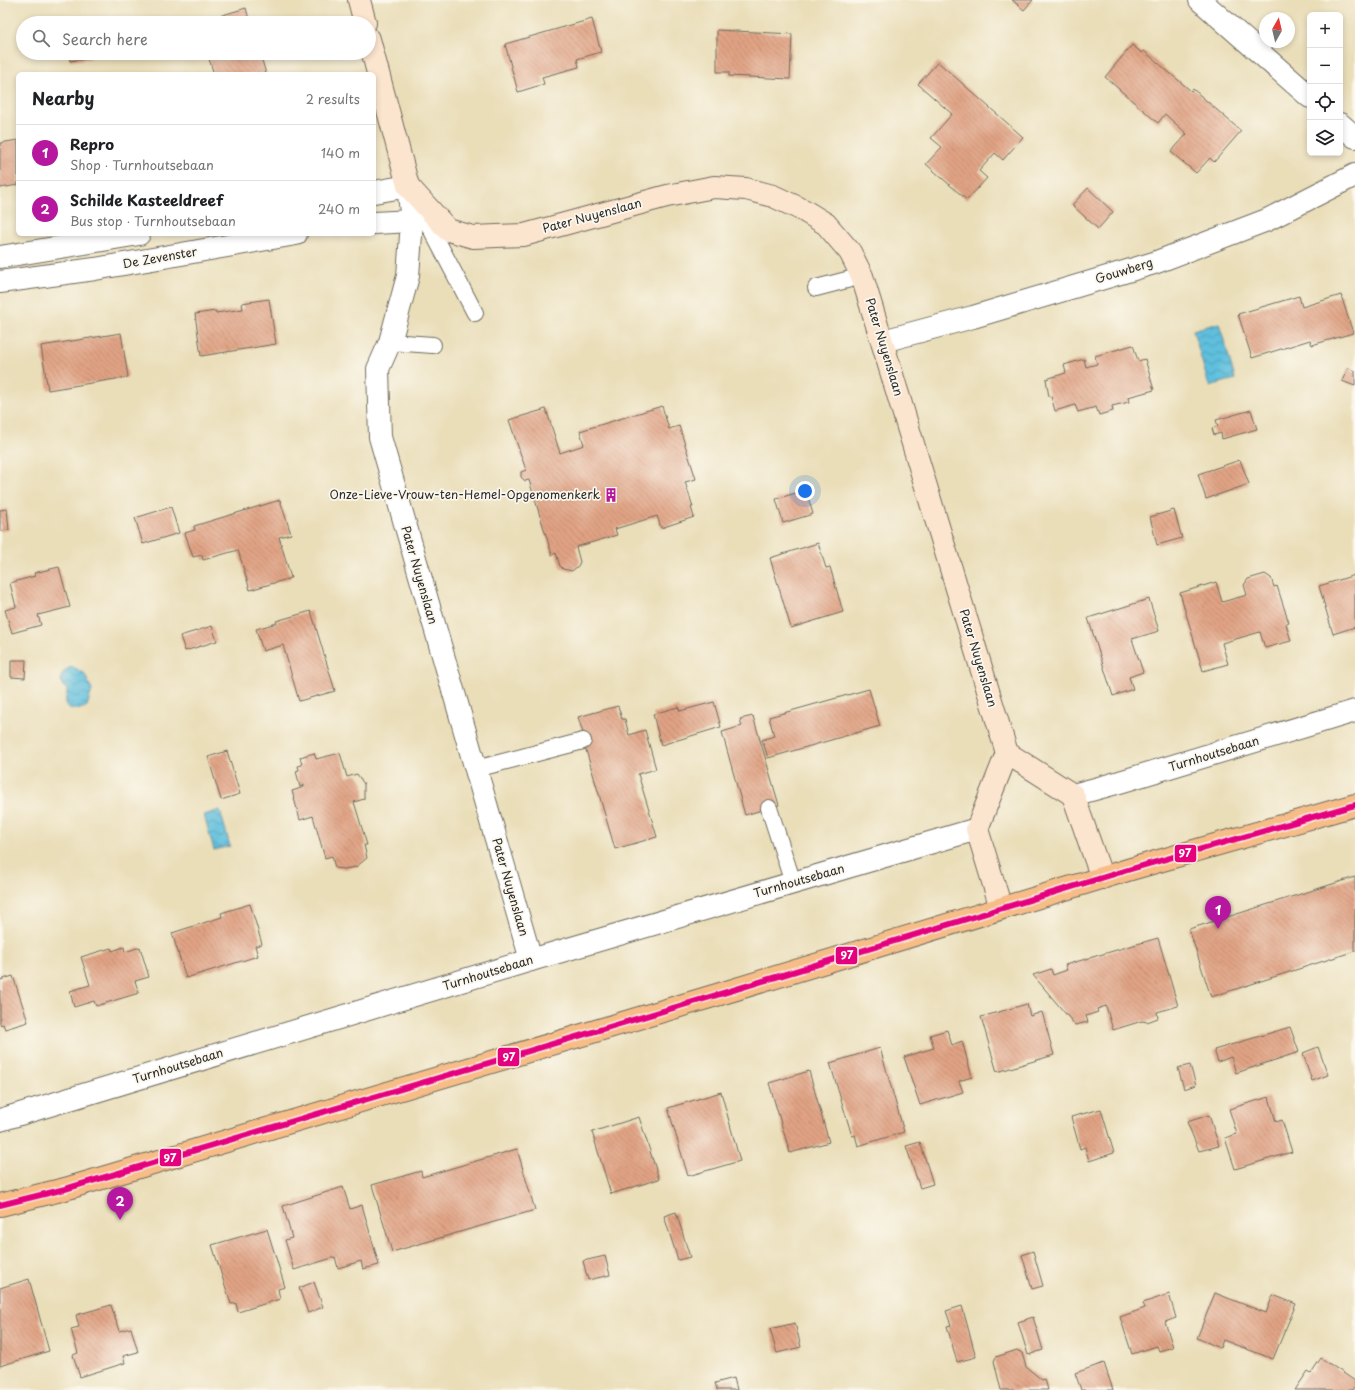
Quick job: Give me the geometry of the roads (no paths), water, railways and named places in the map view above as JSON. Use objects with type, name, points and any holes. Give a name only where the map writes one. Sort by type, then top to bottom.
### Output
[{"type":"main road","points":[[0,1205],[65,1190],[1001,908],[1355,805]]},
{"type":"street","points":[[359,0],[363,16]]},
{"type":"street","points":[[1200,0],[1307,94]]},
{"type":"street","name":"Pater Nuyenslaan","points":[[375,60],[408,186],[412,221],[408,276],[390,342],[378,369],[380,437],[531,960]]},
{"type":"street","points":[[1343,127],[1355,137]]},
{"type":"street","name":"Gouwberg","points":[[882,341],[972,317],[1154,263],[1267,220],[1355,175]]},
{"type":"street","points":[[376,192],[408,186]]},
{"type":"street","name":"Pater Nuyenslaan","points":[[408,186],[448,230],[472,237],[524,235],[667,196],[714,187],[746,189],[772,196],[803,210],[826,224],[850,252],[862,276],[1007,753]]},
{"type":"street","points":[[376,223],[412,221]]},
{"type":"street","points":[[0,257],[128,236]]},
{"type":"street","name":"De Zevenster","points":[[0,282],[95,269],[285,236]]},
{"type":"street","points":[[91,243],[95,269]]},
{"type":"street","name":"Turnhoutsebaan","points":[[1073,795],[1355,711]]},
{"type":"street","points":[[1001,908],[977,829],[1007,753],[1073,795],[1102,878]]},
{"type":"street","name":"Turnhoutsebaan","points":[[0,1120],[531,960],[977,829]]},
{"type":"lane","points":[[408,186],[475,313]]},
{"type":"lane","points":[[816,288],[862,276]]},
{"type":"lane","points":[[390,342],[433,345]]},
{"type":"lane","points":[[476,769],[583,741]]},
{"type":"lane","points":[[769,808],[793,883]]},
{"type":"water","points":[[1219,323],[1235,379],[1209,386],[1193,330]]},
{"type":"water","points":[[73,667],[84,673],[92,690],[87,706],[74,710],[69,708],[67,705],[67,689],[61,682],[64,671]]},
{"type":"water","points":[[220,810],[230,846],[214,850],[204,815]]},
{"type":"place","name":"Onze-Lieve-Vrouw-ten-Hemel-Opgenomenkerk","points":[[611,495]]},
{"type":"place","name":"Repro","points":[[1218,929]]},
{"type":"place","name":"Schilde Kasteeldreef","points":[[120,1220]]}]
